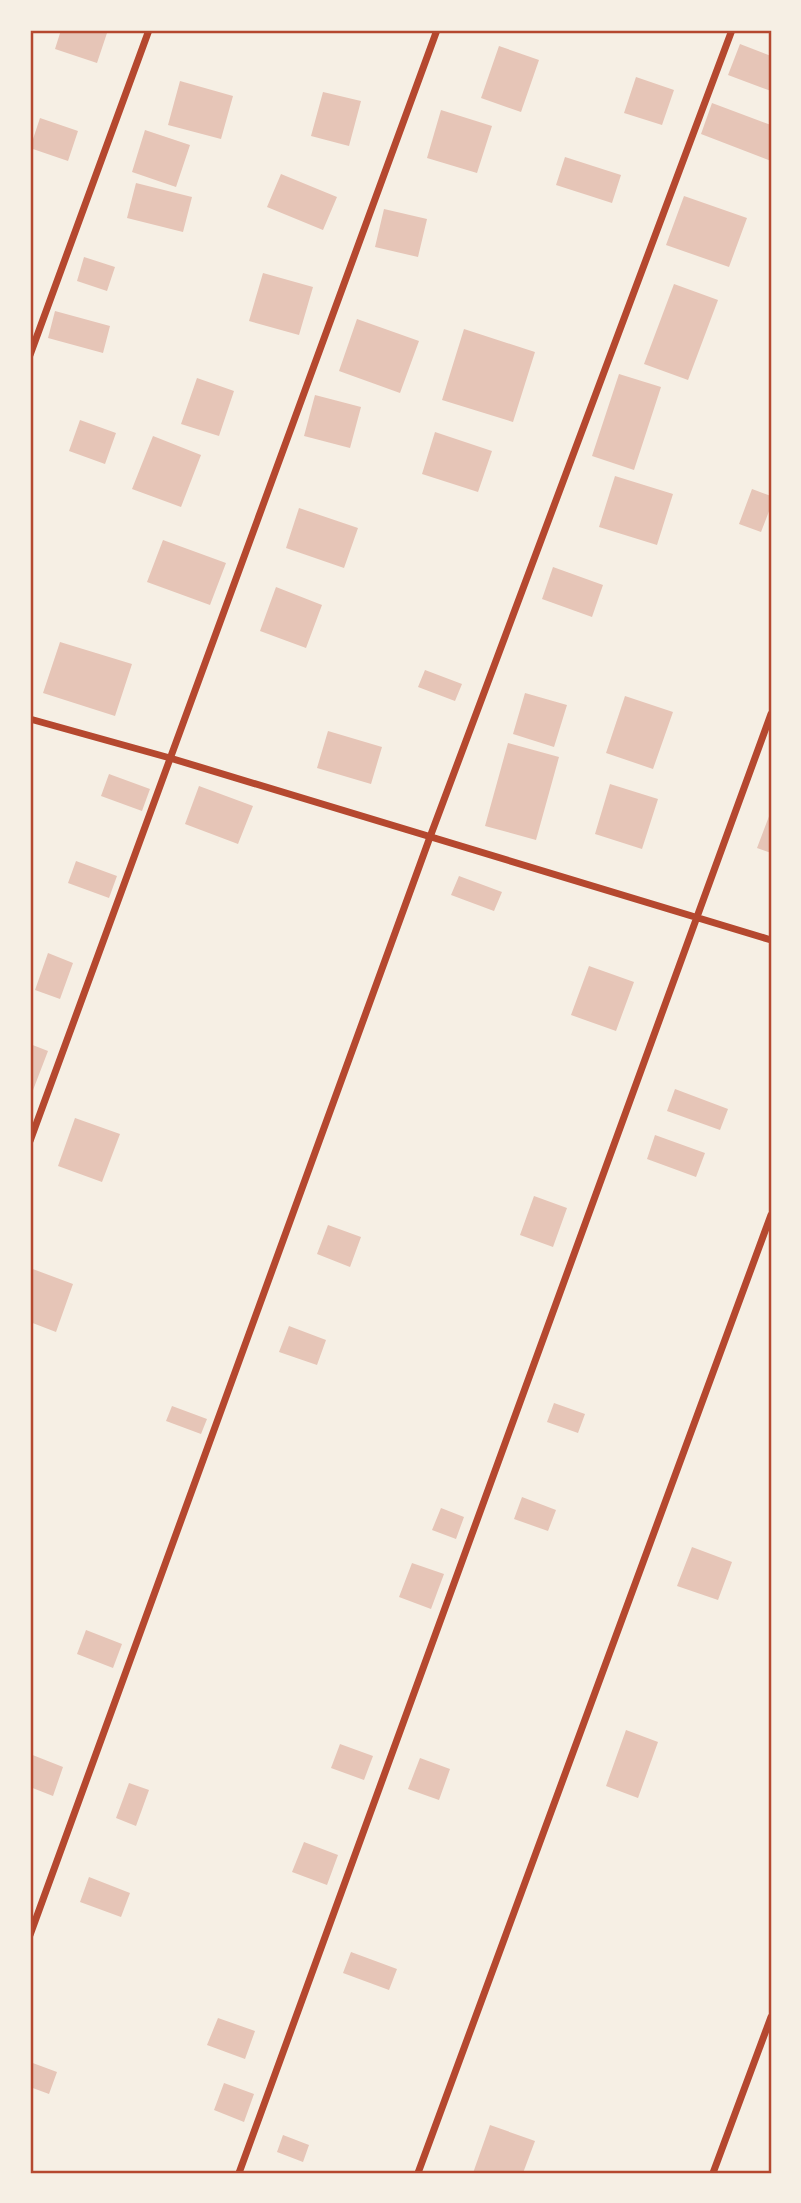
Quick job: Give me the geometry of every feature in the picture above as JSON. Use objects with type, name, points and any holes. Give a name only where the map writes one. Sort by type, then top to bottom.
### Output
[{"type":"street","points":[[30,355],[149,30]]},
{"type":"street","points":[[30,1141],[437,30]]},
{"type":"street","points":[[30,1935],[430,837],[732,30]]},
{"type":"street","points":[[239,2173],[771,714]]},
{"type":"street","points":[[30,719],[170,758],[771,940]]},
{"type":"street","points":[[418,2173],[771,1215]]},
{"type":"street","points":[[712,2173],[771,2017]]},
{"type":"building","points":[[61,30],[108,30],[97,63],[55,49]]},
{"type":"building","points":[[740,44],[771,56],[771,91],[728,75]]},
{"type":"building","points":[[499,46],[539,60],[521,112],[481,98]]},
{"type":"building","points":[[636,77],[674,90],[662,125],[624,113]]},
{"type":"building","points":[[180,81],[233,96],[221,139],[168,125]]},
{"type":"building","points":[[323,92],[361,101],[349,146],[311,136]]},
{"type":"building","points":[[712,103],[771,125],[771,161],[701,134]]},
{"type":"building","points":[[441,110],[492,126],[477,173],[427,158]]},
{"type":"building","points":[[40,118],[78,131],[68,161],[30,148]]},
{"type":"building","points":[[145,130],[190,145],[176,187],[132,172]]},
{"type":"building","points":[[565,157],[621,175],[612,203],[556,185]]},
{"type":"building","points":[[281,174],[337,197],[323,230],[267,207]]},
{"type":"building","points":[[136,183],[192,197],[183,232],[127,218]]},
{"type":"building","points":[[684,196],[747,218],[729,267],[666,245]]},
{"type":"building","points":[[384,209],[427,219],[418,257],[375,247]]},
{"type":"building","points":[[84,257],[115,267],[107,291],[77,281]]},
{"type":"building","points":[[263,273],[313,287],[299,335],[249,321]]},
{"type":"building","points":[[674,284],[718,300],[688,380],[644,364]]},
{"type":"building","points":[[55,311],[110,326],[103,353],[48,338]]},
{"type":"building","points":[[357,319],[419,341],[400,393],[339,371]]},
{"type":"building","points":[[464,329],[535,352],[513,422],[442,400]]},
{"type":"building","points":[[619,374],[661,387],[634,470],[592,456]]},
{"type":"building","points":[[197,378],[234,391],[219,436],[181,424]]},
{"type":"building","points":[[315,395],[361,407],[350,448],[304,436]]},
{"type":"building","points":[[80,420],[116,433],[105,464],[69,451]]},
{"type":"building","points":[[435,432],[492,451],[478,492],[422,474]]},
{"type":"building","points":[[153,436],[201,455],[181,507],[132,489]]},
{"type":"building","points":[[615,476],[673,494],[657,545],[599,527]]},
{"type":"building","points":[[752,489],[771,496],[771,506],[761,532],[739,524]]},
{"type":"building","points":[[299,508],[358,528],[344,568],[286,548]]},
{"type":"building","points":[[163,540],[226,563],[210,605],[147,582]]},
{"type":"building","points":[[553,567],[603,585],[592,617],[542,599]]},
{"type":"building","points":[[276,587],[322,605],[306,648],[260,631]]},
{"type":"building","points":[[60,642],[132,664],[115,716],[43,693]]},
{"type":"building","points":[[425,670],[462,684],[455,701],[418,687]]},
{"type":"building","points":[[525,693],[567,705],[554,747],[513,734]]},
{"type":"building","points":[[625,696],[673,712],[653,769],[606,753]]},
{"type":"building","points":[[328,731],[382,747],[371,784],[317,768]]},
{"type":"building","points":[[508,743],[559,757],[536,840],[485,826]]},
{"type":"building","points":[[109,774],[150,789],[142,811],[101,796]]},
{"type":"building","points":[[610,784],[658,799],[642,849],[595,834]]},
{"type":"building","points":[[199,786],[253,806],[238,844],[185,824]]},
{"type":"building","points":[[771,811],[771,853],[757,848]]},
{"type":"building","points":[[76,861],[117,876],[109,898],[68,883]]},
{"type":"building","points":[[459,876],[502,892],[494,911],[451,895]]},
{"type":"building","points":[[48,953],[73,963],[60,999],[35,990]]},
{"type":"building","points":[[589,966],[634,982],[616,1031],[571,1015]]},
{"type":"building","points":[[30,1044],[48,1051],[30,1098]]},
{"type":"building","points":[[675,1089],[728,1109],[720,1130],[667,1111]]},
{"type":"building","points":[[75,1118],[120,1134],[102,1182],[58,1166]]},
{"type":"building","points":[[655,1135],[705,1153],[696,1177],[647,1159]]},
{"type":"building","points":[[534,1196],[567,1208],[553,1247],[520,1235]]},
{"type":"building","points":[[328,1225],[361,1237],[350,1267],[317,1254]]},
{"type":"building","points":[[30,1268],[73,1284],[56,1332],[30,1322]]},
{"type":"building","points":[[289,1326],[326,1340],[317,1365],[279,1352]]},
{"type":"building","points":[[554,1403],[585,1414],[578,1433],[547,1422]]},
{"type":"building","points":[[172,1406],[207,1419],[201,1434],[166,1421]]},
{"type":"building","points":[[522,1497],[556,1510],[548,1531],[514,1519]]},
{"type":"building","points":[[441,1508],[464,1517],[456,1539],[432,1530]]},
{"type":"building","points":[[692,1547],[732,1562],[718,1600],[677,1586]]},
{"type":"building","points":[[412,1563],[444,1574],[431,1609],[399,1597]]},
{"type":"building","points":[[86,1630],[122,1644],[113,1668],[77,1654]]},
{"type":"building","points":[[626,1730],[658,1742],[638,1798],[606,1786]]},
{"type":"building","points":[[340,1744],[373,1756],[364,1780],[331,1768]]},
{"type":"building","points":[[30,1754],[63,1767],[53,1796],[30,1787]]},
{"type":"building","points":[[420,1758],[450,1769],[439,1800],[408,1789]]},
{"type":"building","points":[[129,1783],[149,1790],[136,1826],[116,1818]]},
{"type":"building","points":[[304,1842],[338,1855],[327,1885],[292,1872]]},
{"type":"building","points":[[89,1877],[130,1893],[121,1917],[80,1902]]},
{"type":"building","points":[[351,1952],[397,1969],[389,1990],[343,1973]]},
{"type":"building","points":[[218,2018],[255,2031],[245,2059],[207,2045]]},
{"type":"building","points":[[30,2062],[57,2072],[49,2094],[30,2087]]},
{"type":"building","points":[[224,2083],[254,2094],[244,2122],[214,2110]]},
{"type":"building","points":[[490,2125],[535,2141],[523,2173],[473,2173]]},
{"type":"building","points":[[283,2135],[309,2145],[303,2162],[277,2152]]}]
